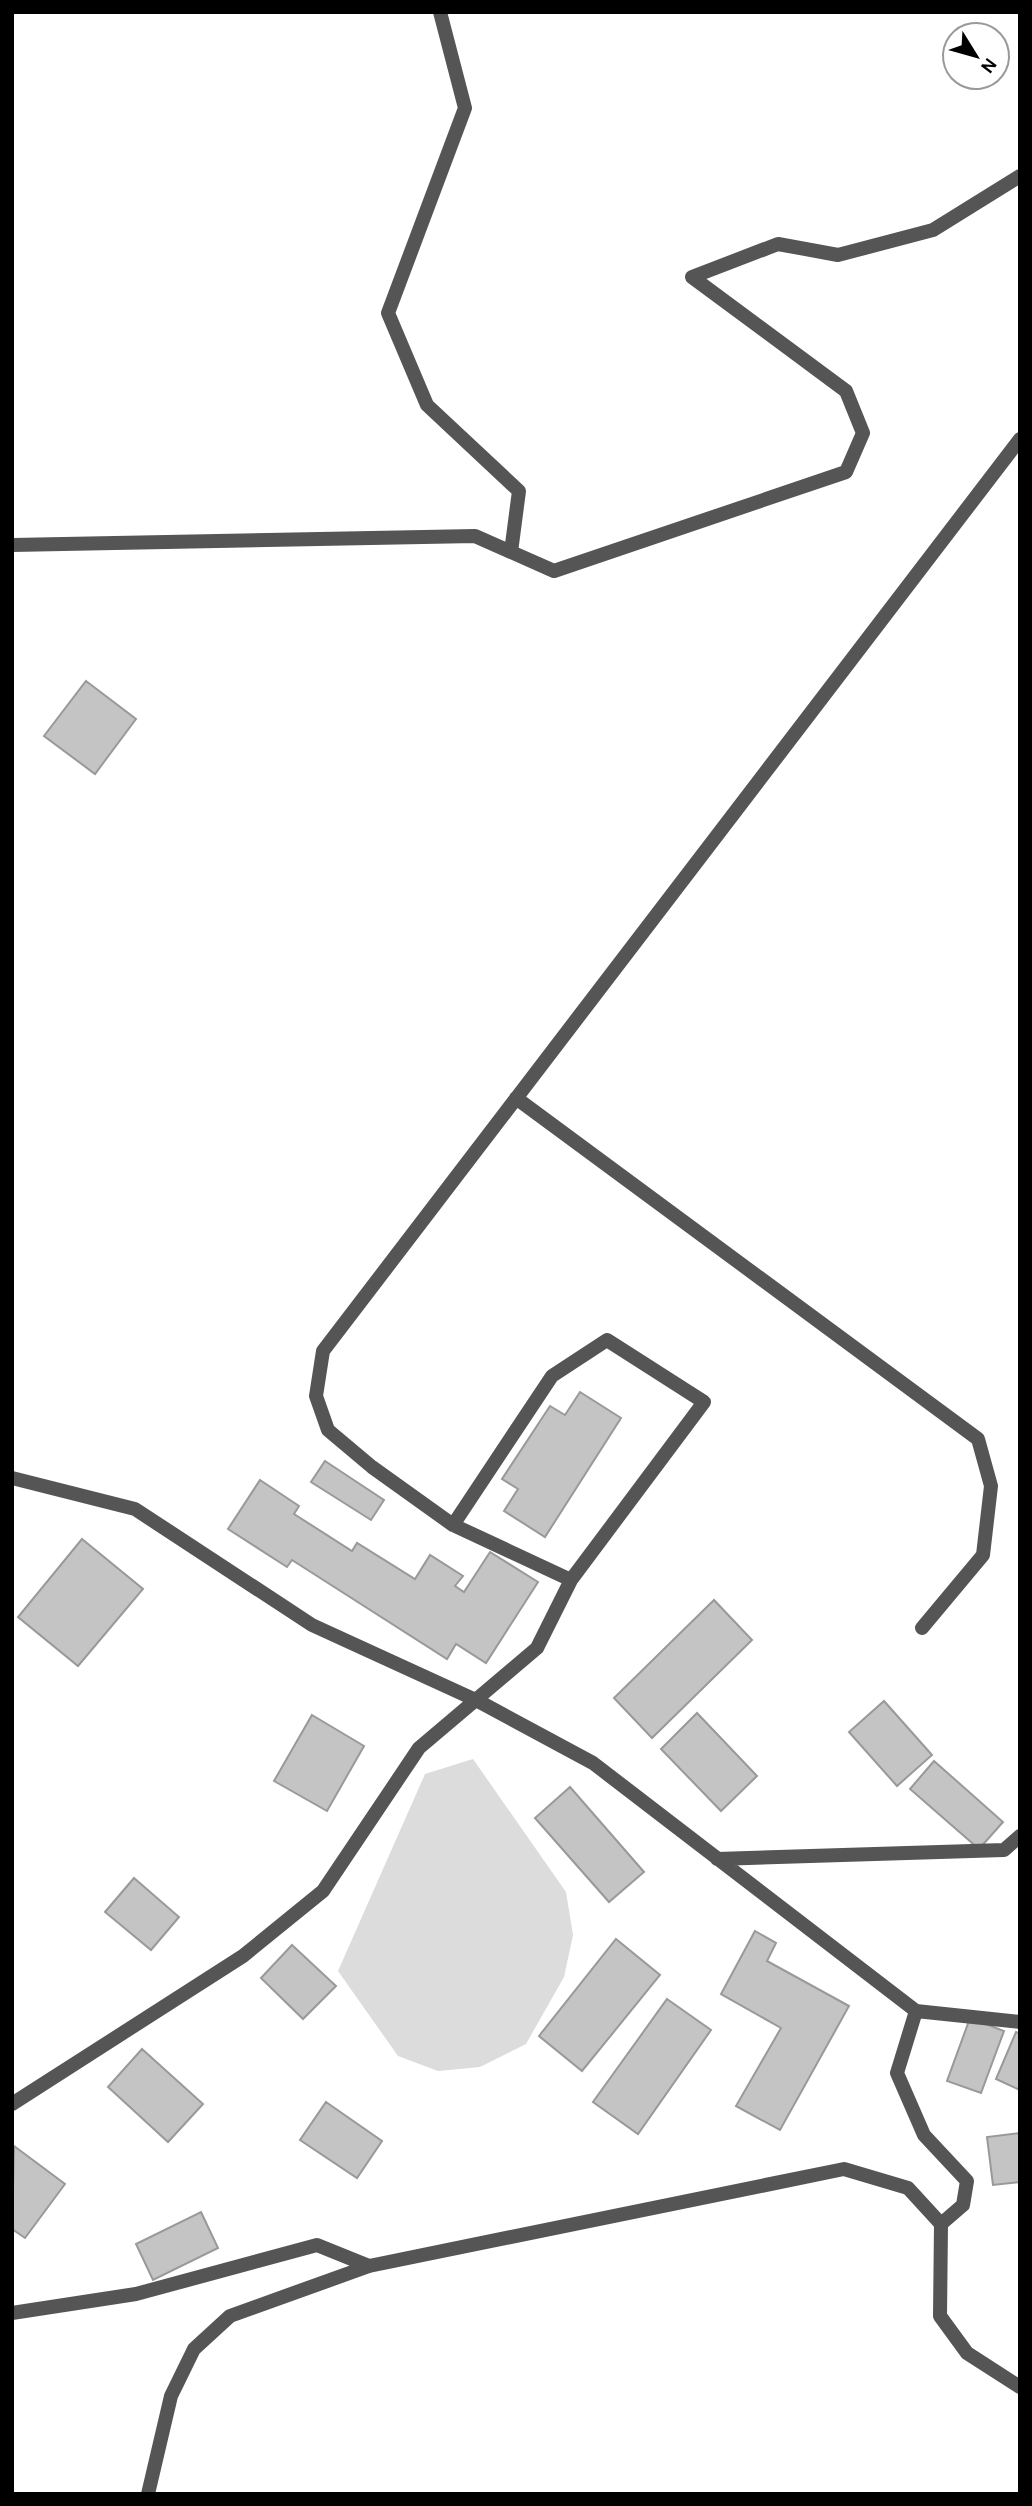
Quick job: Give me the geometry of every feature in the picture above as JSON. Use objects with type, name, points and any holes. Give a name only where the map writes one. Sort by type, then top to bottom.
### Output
[{"type":"street","points":[[440,12],[465,108],[388,313],[427,405],[519,491],[511,552]]},
{"type":"street","points":[[12,545],[475,536],[554,571],[846,472],[863,433],[846,391],[692,277],[778,244],[838,255],[933,230],[1020,176]]},
{"type":"street","points":[[570,1580],[453,1525],[372,1467],[328,1430],[316,1396],[323,1351],[1020,439]]},
{"type":"street","points":[[516,1098],[978,1439],[991,1486],[983,1555],[922,1628]]},
{"type":"street","points":[[12,2104],[243,1956],[323,1891],[419,1748],[478,1701],[537,1648],[570,1580],[704,1402],[607,1340],[552,1376],[453,1525]]},
{"type":"street","points":[[12,1478],[135,1509],[312,1625],[478,1701],[593,1763],[916,2011],[1020,2022]]},
{"type":"street","points":[[717,1859],[1004,1850],[1020,1836]]},
{"type":"street","points":[[916,2011],[897,2073],[925,2134],[967,2181],[963,2205],[941,2224]]},
{"type":"street","points":[[148,2494],[171,2396],[194,2348],[230,2316],[369,2266],[844,2169],[908,2188],[941,2224],[940,2316],[967,2353],[1020,2386]]},
{"type":"street","points":[[12,2313],[136,2294],[317,2245],[369,2266]]},
{"type":"shaded area","points":[[473,1759],[566,1892],[573,1935],[564,1977],[526,2044],[480,2067],[438,2071],[398,2056],[338,1971],[425,1774]]},
{"type":"building","points":[[86,681],[136,719],[95,774],[44,736]]},
{"type":"building","points":[[580,1392],[621,1418],[545,1537],[504,1511],[518,1489],[502,1479],[550,1406],[565,1415]]},
{"type":"building","points":[[325,1461],[384,1500],[371,1520],[311,1482]]},
{"type":"building","points":[[260,1480],[299,1506],[294,1514],[352,1551],[357,1543],[415,1579],[430,1555],[463,1576],[455,1586],[464,1592],[490,1552],[538,1582],[486,1663],[456,1644],[447,1659],[292,1560],[287,1567],[228,1529]]},
{"type":"building","points":[[82,1539],[143,1589],[78,1666],[18,1617]]},
{"type":"building","points":[[714,1600],[752,1640],[652,1738],[614,1698]]},
{"type":"building","points":[[884,1701],[932,1755],[897,1786],[849,1732]]},
{"type":"building","points":[[697,1713],[757,1776],[721,1811],[661,1749]]},
{"type":"building","points":[[312,1715],[364,1746],[327,1811],[274,1781]]},
{"type":"building","points":[[934,1761],[1003,1822],[979,1849],[910,1789]]},
{"type":"building","points":[[570,1787],[644,1872],[609,1902],[535,1818]]},
{"type":"building","points":[[134,1878],[179,1917],[151,1950],[105,1912]]},
{"type":"building","points":[[755,1931],[776,1943],[767,1961],[849,2006],[780,2130],[736,2106],[781,2028],[721,1994]]},
{"type":"building","points":[[616,1939],[660,1975],[582,2071],[539,2036]]},
{"type":"building","points":[[292,1945],[336,1986],[303,2019],[261,1978]]},
{"type":"building","points":[[667,1999],[711,2030],[638,2134],[593,2102]]},
{"type":"building","points":[[970,2018],[1004,2031],[981,2093],[947,2081]]},
{"type":"building","points":[[1016,2032],[1020,2034],[1020,2090],[996,2079]]},
{"type":"building","points":[[142,2049],[203,2104],[168,2142],[108,2087]]},
{"type":"building","points":[[326,2102],[382,2141],[357,2178],[300,2140]]},
{"type":"building","points":[[1020,2133],[1020,2182],[993,2185],[987,2137]]},
{"type":"building","points":[[14,2146],[65,2184],[25,2238],[12,2229]]},
{"type":"building","points":[[201,2212],[218,2248],[153,2280],[136,2244]]}]
